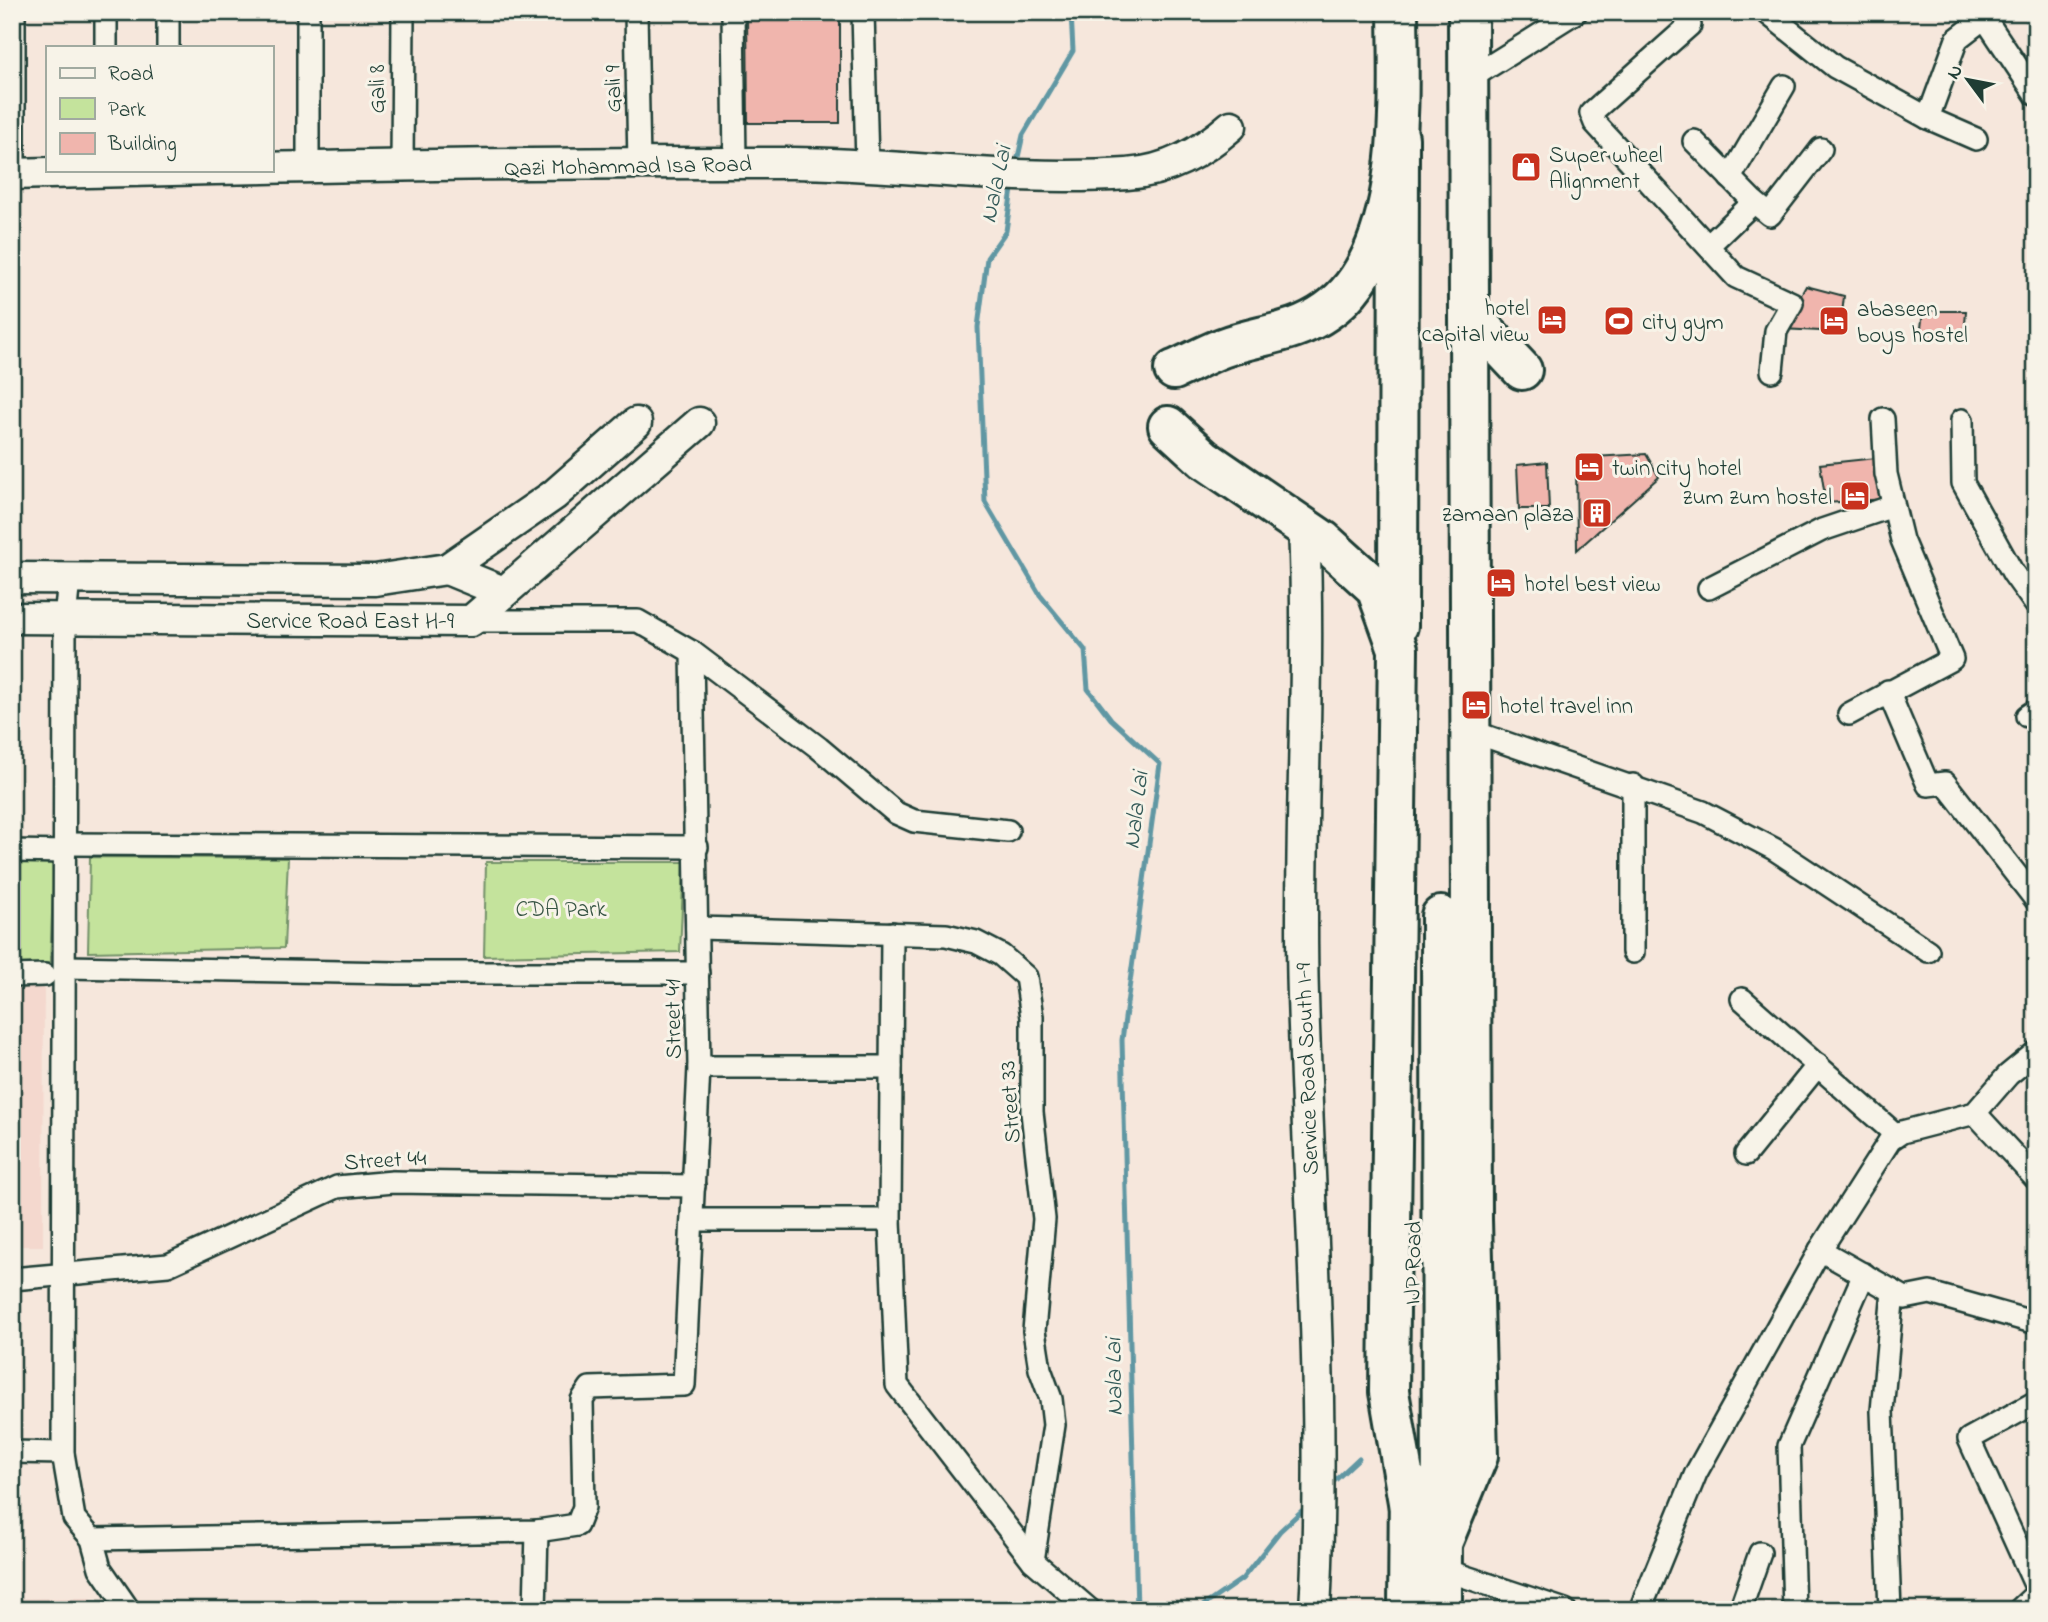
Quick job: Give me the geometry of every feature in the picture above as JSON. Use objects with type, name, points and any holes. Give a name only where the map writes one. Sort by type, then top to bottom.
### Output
[{"type":"highway","points":[[1398,12],[1398,649],[1389,1392],[1409,1508]]},
{"type":"highway","points":[[1443,1555],[1478,1456],[1472,1220],[1468,12]]},
{"type":"highway","points":[[1174,370],[1224,347],[1288,332],[1328,311],[1361,278],[1377,244],[1399,138]]},
{"type":"highway","points":[[1469,314],[1522,370]]},
{"type":"highway","points":[[1168,426],[1204,459],[1324,541],[1376,588],[1398,649]]},
{"type":"highway","name":"IJP Road","points":[[1408,1610],[1428,916],[1443,1555],[1442,1610]]},
{"type":"street","points":[[13,174],[14,12]]},
{"type":"street","points":[[106,12],[106,46]]},
{"type":"street","points":[[168,12],[168,46]]},
{"type":"street","points":[[307,12],[309,169]]},
{"type":"street","name":"Gali 8","points":[[402,167],[403,12]]},
{"type":"street","name":"Gali 9","points":[[636,12],[639,164]]},
{"type":"street","points":[[733,12],[735,163]]},
{"type":"street","points":[[863,12],[867,164]]},
{"type":"street","points":[[1469,79],[1576,12]]},
{"type":"street","points":[[1766,12],[1835,68],[1928,118],[1976,139]]},
{"type":"street","points":[[1928,118],[1957,39],[1979,16],[2036,95]]},
{"type":"street","points":[[1690,25],[1591,113],[1595,123],[1736,277],[1792,303],[1776,331],[1772,370]]},
{"type":"street","points":[[1730,178],[1784,86]]},
{"type":"street","name":"Qazi Mohammad Isa Road","points":[[273,170],[735,163],[867,164],[899,168],[1129,174],[1175,164],[1201,152],[1231,126]]},
{"type":"street","points":[[1694,141],[1770,215],[1821,149]]},
{"type":"street","name":"Qazi Mohammad Isa Road","points":[[13,174],[60,172]]},
{"type":"street","points":[[1708,246],[1754,202]]},
{"type":"street","points":[[1849,714],[1952,659],[1902,540],[1886,474],[1883,419]]},
{"type":"street","points":[[1962,419],[1963,483],[2013,573],[2036,605]]},
{"type":"street","name":"Service Road East H-9","points":[[12,578],[375,580],[447,569],[499,536],[554,495],[636,423]]},
{"type":"street","name":"Service Road East H-9","points":[[12,618],[471,621],[699,424]]},
{"type":"street","points":[[1709,588],[1822,530],[1893,506]]},
{"type":"street","name":"Service Road South I-9","points":[[1304,528],[1309,629],[1302,883],[1303,993],[1320,1438],[1315,1610]]},
{"type":"street","points":[[447,569],[503,592]]},
{"type":"street","points":[[69,579],[65,619],[63,1453],[74,1518],[92,1539],[100,1568],[129,1610]]},
{"type":"street","points":[[471,621],[638,621],[692,652],[819,748],[896,813],[914,821],[1008,831]]},
{"type":"street","name":"Street 41","points":[[537,1531],[577,1525],[583,1516],[582,1400],[590,1388],[684,1385],[699,1067],[692,652]]},
{"type":"street","points":[[1888,691],[1928,785],[1945,783],[2036,900]]},
{"type":"street","points":[[1471,731],[1633,785],[1703,812],[1774,849],[1928,951]]},
{"type":"street","points":[[1633,785],[1633,952]]},
{"type":"street","points":[[12,851],[65,848],[697,847]]},
{"type":"street","name":"Street 33","points":[[697,928],[946,935],[976,942],[1002,955],[1026,977],[1032,1017],[1032,1112],[1044,1219],[1034,1331],[1040,1369],[1051,1399],[1054,1425],[1033,1561]]},
{"type":"street","points":[[892,933],[890,1220],[897,1385],[1033,1561],[1090,1610]]},
{"type":"street","points":[[65,967],[397,974],[698,973]]},
{"type":"street","points":[[12,976],[45,975]]},
{"type":"street","points":[[1742,999],[1895,1134]]},
{"type":"street","points":[[1640,1610],[1696,1473],[1820,1250],[1895,1134],[1975,1113],[2008,1075],[2036,1052]]},
{"type":"street","points":[[1746,1154],[1818,1065]]},
{"type":"street","points":[[699,1067],[891,1067]]},
{"type":"street","points":[[1975,1113],[2036,1180]]},
{"type":"street","name":"Street 44","points":[[12,1279],[168,1265],[337,1187],[393,1182],[694,1186]]},
{"type":"street","points":[[693,1220],[890,1220]]},
{"type":"street","points":[[1820,1250],[1905,1298],[1930,1293],[2036,1323]]},
{"type":"street","points":[[1794,1610],[1789,1446],[1864,1274]]},
{"type":"street","points":[[1890,1610],[1882,1411],[1893,1291]]},
{"type":"street","points":[[2036,1402],[1969,1439],[2036,1587]]},
{"type":"street","points":[[12,1452],[63,1453]]},
{"type":"street","points":[[92,1539],[537,1531],[535,1610]]},
{"type":"street","points":[[1740,1610],[1760,1553]]},
{"type":"street","points":[[1443,1555],[1565,1610]]},
{"type":"street","points":[[2019,1610],[2036,1594]]},
{"type":"shaded area","points":[[12,981],[44,981],[43,1246],[12,1246]]},
{"type":"shaded area","points":[[90,1598],[98,1610],[12,1610],[12,1599]]},
{"type":"green space","points":[[90,857],[288,858],[284,948],[88,952]]},
{"type":"green space","points":[[12,862],[54,862],[50,965],[12,966]]},
{"type":"green space","name":"CDA Park","points":[[486,862],[684,862],[680,952],[484,956]]},
{"type":"building","points":[[747,12],[840,12],[840,123],[748,123]]},
{"type":"building","points":[[1806,286],[1844,296],[1840,332],[1782,329]]},
{"type":"building","points":[[1923,311],[1966,311],[1964,338],[1920,337]]},
{"type":"building","name":"zamaan plaza","points":[[1646,454],[1659,477],[1577,550],[1576,458]]},
{"type":"building","points":[[1876,458],[1886,499],[1826,503],[1820,464]]},
{"type":"building","points":[[1547,462],[1549,509],[1519,509],[1517,465]]},
{"type":"waterway","name":"Nala Lai","points":[[1016,166],[1023,135],[1073,51],[1071,12]]},
{"type":"waterway","name":"Nala Lai","points":[[1013,182],[1006,231],[987,258],[978,327],[985,502],[1040,595],[1085,650],[1088,689],[1111,719],[1160,764],[1122,1040],[1137,1610]]},
{"type":"waterway","name":"Nala Lai","points":[[1328,1487],[1359,1458]]},
{"type":"waterway","name":"Nala Lai","points":[[1197,1610],[1242,1579],[1280,1531],[1308,1505]]},
{"type":"place","name":"Super wheel Alignment","points":[[1526,167]]},
{"type":"place","name":"hotel capital view","points":[[1552,320]]},
{"type":"place","name":"city gym","points":[[1619,321]]},
{"type":"place","name":"abaseen boys hostel","points":[[1834,321]]},
{"type":"place","name":"twin city hotel","points":[[1589,467]]},
{"type":"place","name":"zum zum hostel","points":[[1855,496]]},
{"type":"place","name":"zamaan plaza","points":[[1597,513]]},
{"type":"place","name":"hotel best view","points":[[1501,583]]},
{"type":"place","name":"hotel travel inn","points":[[1476,705]]}]
